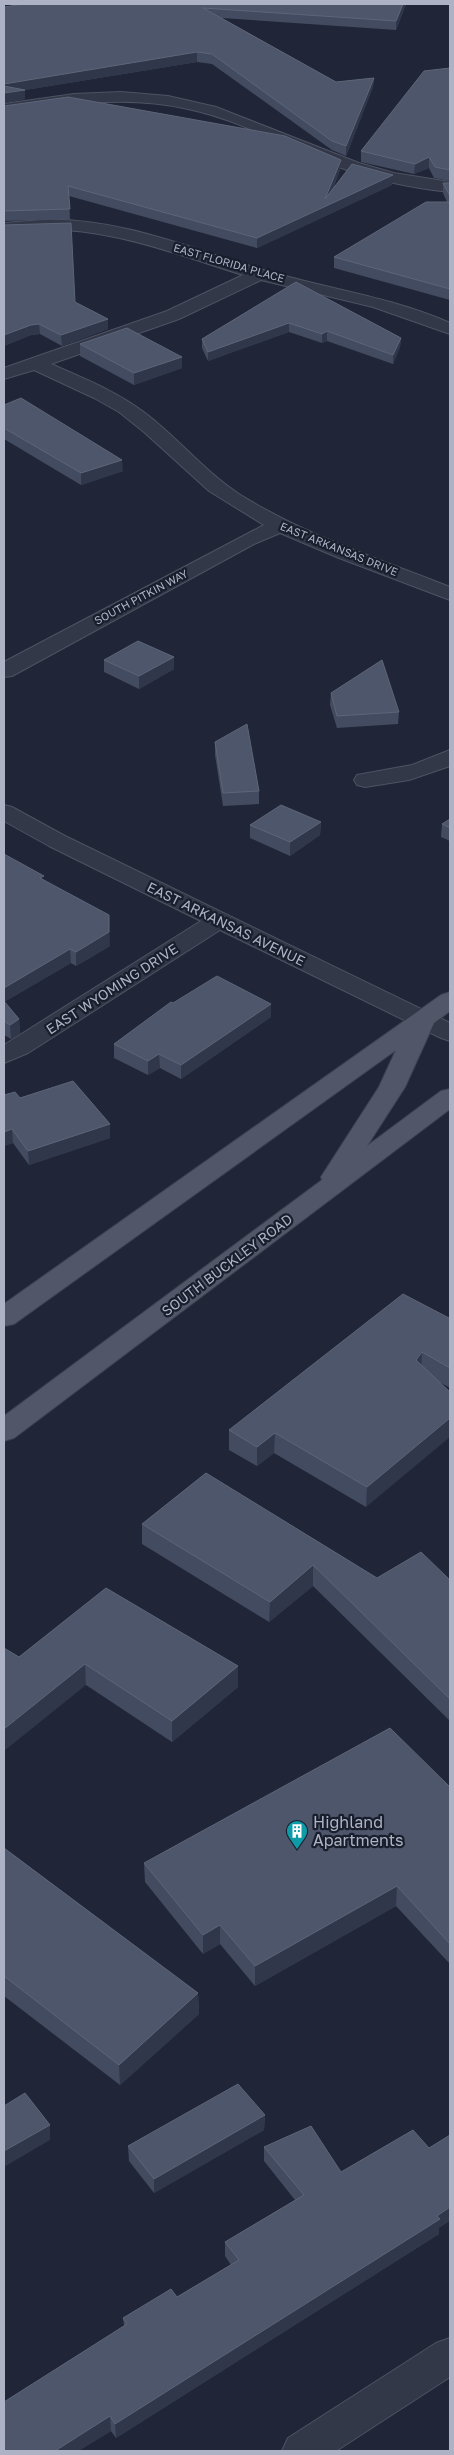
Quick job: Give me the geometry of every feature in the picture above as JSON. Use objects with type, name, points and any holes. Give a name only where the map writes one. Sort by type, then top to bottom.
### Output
[{"type":"main road","points":[[4,1317],[450,1000]]},
{"type":"main road","points":[[323,1193],[392,1087],[423,1019]]},
{"type":"main road","name":"SOUTH BUCKLEY ROAD","points":[[4,1431],[450,1097]]},
{"type":"street","points":[[168,100],[184,87]]},
{"type":"street","points":[[4,109],[54,99],[85,96],[168,100],[216,112],[342,163],[374,173],[450,188]]},
{"type":"street","name":"EAST FLORIDA PLACE","points":[[4,228],[64,225],[133,234],[258,274],[385,304],[430,319],[450,329]]},
{"type":"street","points":[[4,374],[173,315],[206,301],[258,274]]},
{"type":"street","name":"EAST ARKANSAS DRIVE","points":[[34,363],[113,401],[137,416],[215,486],[244,506],[280,525],[450,594]]},
{"type":"street","name":"SOUTH PITKIN WAY","points":[[4,671],[247,540],[280,525]]},
{"type":"street","points":[[365,780],[405,775],[440,764],[450,757]]},
{"type":"street","name":"EAST ARKANSAS AVENUE","points":[[4,812],[57,841],[450,1033]]},
{"type":"street","name":"EAST WYOMING DRIVE","points":[[4,1055],[19,1048],[219,920]]},
{"type":"street","points":[[302,2451],[450,2356]]},
{"type":"building","points":[[24,4],[403,4],[396,21],[203,8],[336,82],[374,78],[346,146],[332,141],[212,54],[197,52],[4,84],[4,7]]},
{"type":"building","points":[[450,68],[450,170],[435,167],[429,157],[415,164],[361,151],[424,71]]},
{"type":"building","points":[[4,86],[25,90],[4,93]]},
{"type":"building","points":[[68,97],[285,136],[341,160],[325,199],[352,164],[393,175],[257,238],[68,186],[70,209],[4,211],[4,106]]},
{"type":"building","points":[[443,183],[450,183],[450,196]]},
{"type":"building","points":[[426,202],[450,202],[450,289],[334,257]]},
{"type":"building","points":[[71,223],[75,302],[108,319],[61,335],[39,324],[4,335],[4,225]]},
{"type":"building","points":[[296,282],[401,338],[393,355],[327,331],[322,334],[289,323],[208,352],[202,339]]},
{"type":"building","points":[[127,328],[182,357],[134,373],[80,344]]},
{"type":"building","points":[[21,398],[122,460],[81,473],[4,428],[4,405]]},
{"type":"building","points":[[138,641],[174,657],[139,676],[104,660]]},
{"type":"building","points":[[382,660],[399,712],[337,716],[331,693]]},
{"type":"building","points":[[247,724],[259,791],[223,793],[215,742]]},
{"type":"building","points":[[281,805],[321,822],[290,842],[250,825]]},
{"type":"building","points":[[450,819],[450,828],[442,824]]},
{"type":"building","points":[[4,854],[44,876],[40,878],[109,915],[109,932],[76,952],[70,949],[4,988]]},
{"type":"building","points":[[217,976],[271,1004],[181,1065],[159,1054],[148,1061],[114,1044],[171,1002],[173,1003]]},
{"type":"building","points":[[4,1001],[19,1019],[10,1025],[4,1021]]},
{"type":"building","points":[[73,1081],[110,1124],[28,1151],[12,1129],[4,1132],[4,1095],[15,1092],[20,1098]]},
{"type":"building","points":[[403,1294],[450,1317],[450,1368],[422,1352],[416,1360],[450,1392],[450,1418],[367,1487],[275,1433],[257,1447],[229,1430]]},
{"type":"building","points":[[206,1473],[377,1578],[421,1552],[450,1580],[450,1699],[313,1565],[270,1602],[142,1524]]},
{"type":"building","points":[[106,1588],[238,1666],[172,1721],[85,1664],[4,1729],[4,1648],[19,1657]]},
{"type":"building","points":[[390,1728],[450,1787],[450,1944],[397,1886],[255,1966],[220,1925],[203,1935],[144,1863]]},
{"type":"building","points":[[4,1848],[198,1993],[119,2065],[4,1976]]},
{"type":"building","points":[[238,2084],[265,2115],[154,2179],[128,2146]]},
{"type":"building","points":[[25,2093],[50,2125],[4,2151],[4,2106]]},
{"type":"building","points":[[311,2126],[341,2172],[413,2130],[429,2148],[450,2135],[450,2207],[437,2216],[440,2219],[115,2424],[110,2416],[55,2451],[4,2451],[4,2402],[127,2324],[123,2318],[171,2289],[177,2297],[239,2260],[225,2242],[304,2195],[264,2147]]},
{"type":"place","name":"Highland Apartments","points":[[297,1850]]}]
